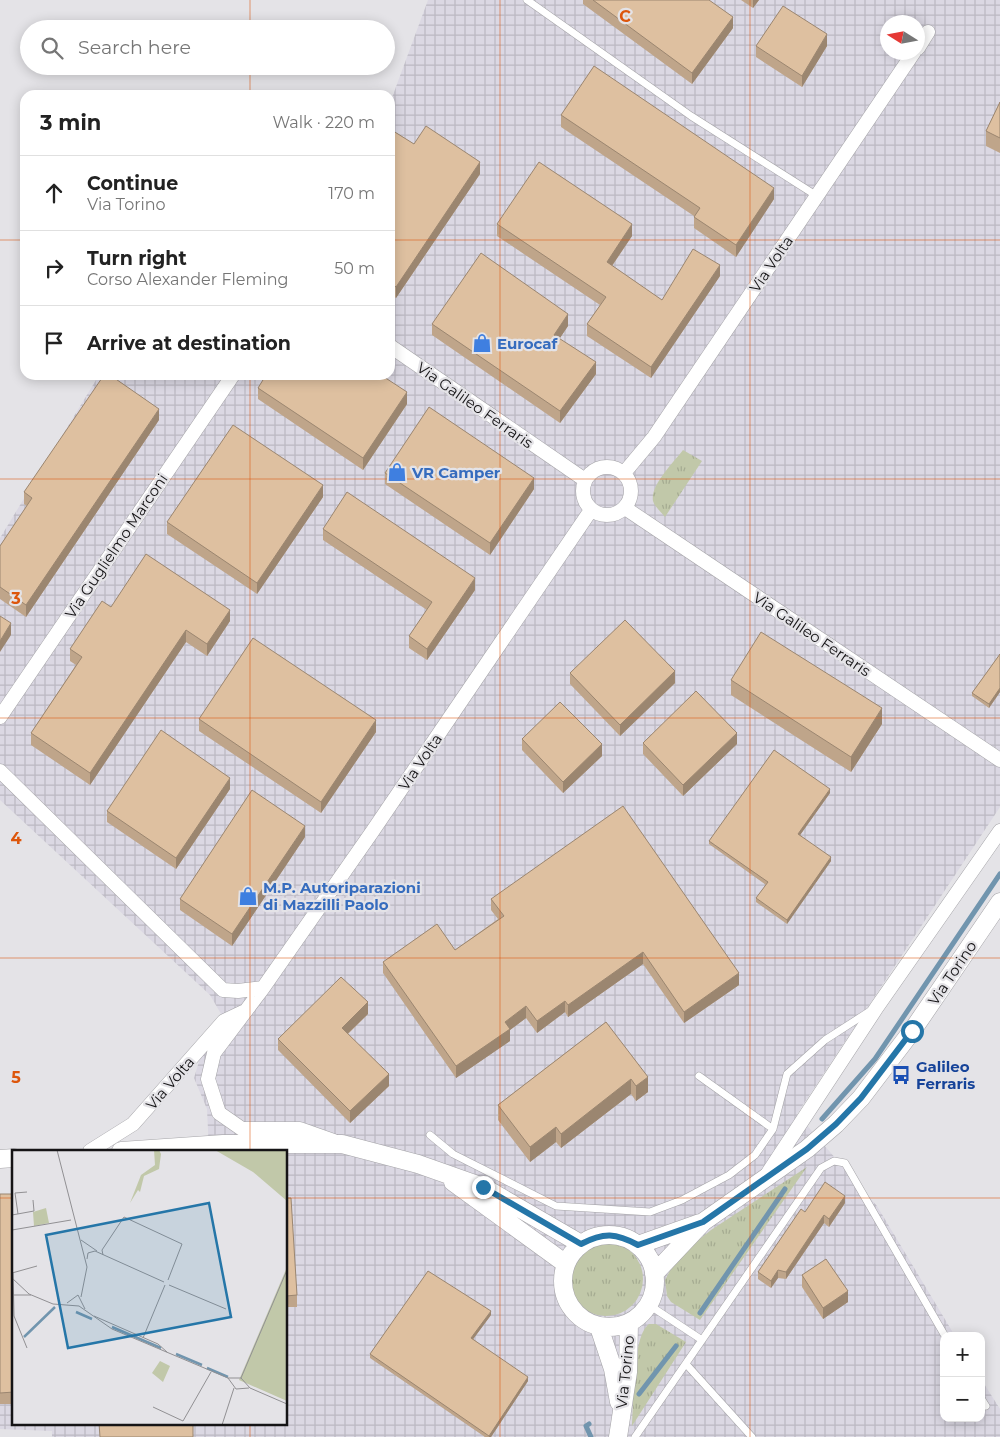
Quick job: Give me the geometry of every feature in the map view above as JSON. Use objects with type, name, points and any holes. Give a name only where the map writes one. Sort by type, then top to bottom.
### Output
[{"type":"street","points":[[925,37],[928,32]]},
{"type":"street","name":"Via Volta","points":[[624,473],[654,437],[909,60]]},
{"type":"street","name":"Via Galileo Ferraris","points":[[395,349],[586,480]]},
{"type":"street","name":"Via Guglielmo Marconi","points":[[0,718],[230,380]]},
{"type":"street","points":[[606,466],[624,473],[630,482],[632,490],[631,498],[625,508],[609,516],[601,515],[591,510],[584,500],[583,493],[586,480],[592,472],[606,466]]},
{"type":"street","name":"Via Galileo Ferraris","points":[[625,508],[1000,760]]},
{"type":"street","name":"Via Volta","points":[[342,1144],[300,1129],[242,1128],[219,1113],[208,1079],[214,1053],[263,988],[372,832],[591,510]]},
{"type":"street","points":[[0,771],[223,990],[238,991],[263,988]]},
{"type":"street","points":[[763,1181],[877,1007],[1000,831]]},
{"type":"street","name":"Via Torino","points":[[654,1274],[703,1222],[807,1149],[836,1124],[861,1098],[912,1031],[1000,902]]},
{"type":"street","name":"Via Volta","points":[[92,1150],[133,1124],[224,1021],[246,1011]]},
{"type":"street","points":[[137,1150],[224,1144],[342,1144],[394,1157],[483,1187],[581,1244]]},
{"type":"street","points":[[443,1174],[469,1195],[566,1264]]},
{"type":"street","name":"Via Torino","points":[[638,1245],[703,1222]]},
{"type":"street","points":[[599,1326],[578,1316],[571,1308],[566,1298],[563,1281],[566,1264],[572,1253],[581,1244],[595,1237],[610,1235],[624,1238],[638,1245],[651,1263],[654,1274],[655,1284],[648,1305]]},
{"type":"street","name":"Via Torino","points":[[618,1430],[619,1402],[613,1369],[599,1326],[614,1327],[630,1322],[643,1312],[648,1305]]},
{"type":"street","name":"Via Torino","points":[[618,1430],[628,1372],[630,1322]]},
{"type":"lane","points":[[527,0],[692,116],[817,196]]},
{"type":"lane","points":[[430,1135],[453,1154],[556,1206],[650,1212],[682,1200],[729,1176],[755,1155],[773,1129],[787,1074],[825,1040],[877,1007]]},
{"type":"lane","points":[[699,1076],[773,1129]]},
{"type":"lane","points":[[635,1437],[821,1168],[834,1161],[845,1163],[943,1332]]},
{"type":"lane","points":[[648,1305],[702,1340]]},
{"type":"lane","points":[[686,1364],[752,1437]]},
{"type":"shaded area","points":[[428,0],[1000,0],[1000,807],[797,1114],[877,1206],[953,1332],[940,1332],[940,1422],[985,1422],[985,1385],[1000,1409],[1000,1437],[52,1437],[52,1431],[0,1429],[0,1195],[12,1194],[12,1424],[288,1424],[288,1150],[209,1150],[207,1109],[194,1078],[204,1045],[224,1019],[210,995],[0,800],[0,538],[96,380],[395,380],[395,90]]},
{"type":"green space","points":[[683,450],[702,461],[665,517],[654,503],[653,495],[659,481]]},
{"type":"green space","points":[[807,1167],[700,1320],[671,1302],[667,1296],[665,1280],[682,1253],[711,1230]]},
{"type":"green space","points":[[606,1242],[627,1248],[637,1258],[643,1279],[637,1300],[627,1310],[606,1316],[585,1310],[575,1300],[569,1279],[575,1258],[585,1248]]},
{"type":"green space","points":[[649,1324],[656,1324],[686,1342],[632,1426],[639,1342],[643,1331]]},
{"type":"building","points":[[593,0],[709,0],[733,17],[692,73]]},
{"type":"building","points":[[783,6],[827,34],[802,76],[756,46]]},
{"type":"building","points":[[594,66],[774,188],[736,245],[694,217],[700,208],[561,115]]},
{"type":"building","points":[[1000,102],[1000,138],[986,131]]},
{"type":"building","points":[[426,126],[480,162],[396,287],[395,132],[414,144]]},
{"type":"building","points":[[539,162],[632,224],[607,262],[662,300],[693,249],[720,265],[651,367],[587,324],[606,297],[497,224]]},
{"type":"building","points":[[481,253],[568,314],[554,335],[596,362],[560,411],[432,324]]},
{"type":"building","points":[[101,380],[117,380],[159,409],[26,605],[0,587],[0,546],[32,498],[24,492]]},
{"type":"building","points":[[263,380],[389,380],[407,392],[363,458],[258,388]]},
{"type":"building","points":[[429,407],[534,478],[490,543],[385,473]]},
{"type":"building","points":[[233,425],[323,485],[257,583],[167,522]]},
{"type":"building","points":[[347,492],[475,578],[427,649],[409,636],[432,602],[323,529]]},
{"type":"building","points":[[146,554],[230,610],[207,644],[186,630],[90,773],[31,733],[82,657],[70,649],[102,601],[111,607]]},
{"type":"building","points":[[0,616],[11,623],[0,641]]},
{"type":"building","points":[[625,620],[675,671],[620,725],[570,673]]},
{"type":"building","points":[[761,632],[882,708],[851,757],[731,680]]},
{"type":"building","points":[[253,638],[376,720],[321,802],[199,719]]},
{"type":"building","points":[[1000,654],[1000,688],[989,704],[972,693]]},
{"type":"building","points":[[696,691],[737,733],[683,785],[643,743]]},
{"type":"building","points":[[560,702],[602,744],[563,782],[522,739]]},
{"type":"building","points":[[161,730],[230,778],[176,858],[107,811]]},
{"type":"building","points":[[774,750],[830,789],[798,834],[831,857],[787,920],[756,898],[768,882],[709,841]]},
{"type":"building","points":[[252,790],[305,826],[232,934],[180,899]]},
{"type":"building","points":[[623,806],[739,973],[684,1012],[643,952],[568,1005],[565,1001],[537,1021],[526,1006],[505,1022],[510,1029],[456,1066],[383,962],[437,924],[455,950],[504,916],[491,899]]},
{"type":"building","points":[[341,977],[368,1002],[342,1028],[389,1074],[350,1111],[278,1039]]},
{"type":"building","points":[[606,1022],[648,1077],[636,1086],[631,1079],[561,1134],[556,1127],[530,1147],[498,1105]]},
{"type":"building","points":[[825,1182],[845,1196],[829,1219],[824,1215],[786,1272],[778,1270],[771,1281],[758,1272],[801,1209],[805,1212]]},
{"type":"building","points":[[0,1194],[12,1194],[12,1392],[0,1393]]},
{"type":"building","points":[[288,1198],[291,1198],[297,1295],[288,1296]]},
{"type":"building","points":[[826,1259],[848,1291],[823,1308],[802,1275]]},
{"type":"building","points":[[428,1271],[491,1311],[471,1338],[528,1377],[489,1436],[370,1354]]},
{"type":"building","points":[[99,1424],[193,1424],[193,1437],[100,1437]]},
{"type":"waterway","points":[[822,1119],[875,1059],[1000,874]]},
{"type":"waterway","points":[[700,1313],[785,1189]]},
{"type":"waterway","points":[[639,1394],[676,1346]]},
{"type":"waterway","points":[[589,1424],[586,1426],[591,1437]]},
{"type":"place","name":"Eurocaf","points":[[482,343]]},
{"type":"place","name":"VR Camper","points":[[397,472]]},
{"type":"place","name":"M.P. Autoriparazioni di Mazzilli Paolo","points":[[248,896]]},
{"type":"place","name":"Galileo Ferraris","points":[[901,1075]]},
{"type":"route","points":[[483,1187],[581,1244],[595,1237],[610,1235],[624,1238],[638,1245],[703,1222],[807,1149],[836,1124],[861,1098],[912,1031]]}]
